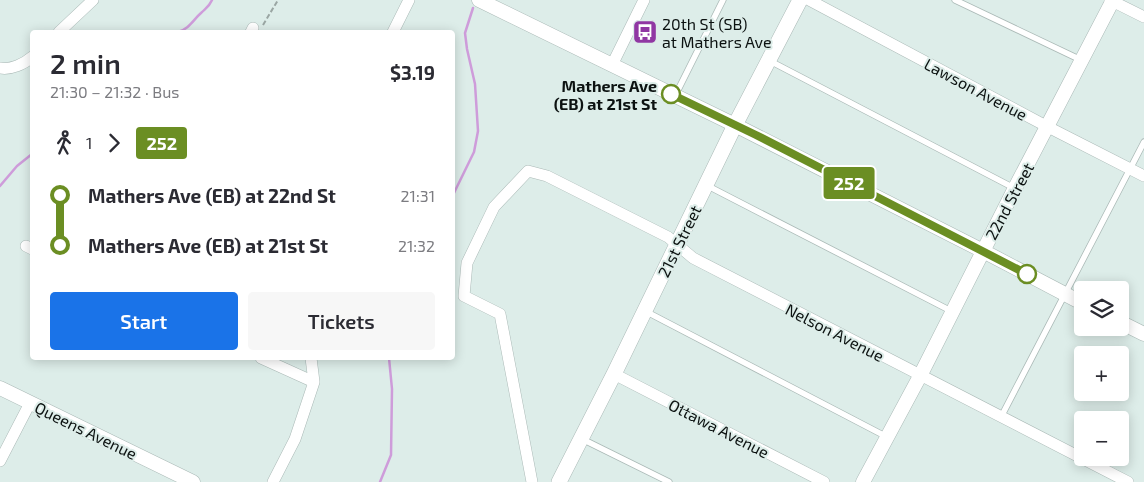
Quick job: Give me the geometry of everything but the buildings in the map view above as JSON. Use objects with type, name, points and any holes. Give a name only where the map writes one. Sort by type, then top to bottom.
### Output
[{"type":"main road","name":"21st Street","points":[[559,482],[800,0]]},
{"type":"street","points":[[61,30],[93,0]]},
{"type":"street","points":[[394,30],[409,0]]},
{"type":"street","points":[[612,65],[644,0]]},
{"type":"street","name":"Lawson Avenue","points":[[809,0],[1144,176]]},
{"type":"street","points":[[1112,0],[1144,17]]},
{"type":"street","name":"22nd Street","points":[[863,482],[920,376],[1014,188],[1048,127],[1112,0]]},
{"type":"street","points":[[483,1],[736,125],[1074,299]]},
{"type":"street","points":[[2,68],[17,66],[30,58]]},
{"type":"street","name":"Nelson Avenue","points":[[532,482],[500,314],[464,296],[467,263],[494,207],[528,171],[548,176],[668,237],[693,258],[1128,482]]},
{"type":"street","points":[[1129,326],[1144,334]]},
{"type":"street","points":[[265,360],[314,382]]},
{"type":"street","points":[[273,482],[296,439],[314,382],[311,360]]},
{"type":"street","name":"Ottawa Avenue","points":[[614,374],[824,482]]},
{"type":"street","name":"Queens Avenue","points":[[0,388],[170,477],[193,482]]},
{"type":"street","points":[[0,461],[30,403]]},
{"type":"lane","points":[[675,96],[723,0]]},
{"type":"lane","points":[[955,0],[1082,61]]},
{"type":"lane","points":[[770,61],[1014,188]]},
{"type":"lane","points":[[1001,417],[1144,142]]},
{"type":"lane","points":[[706,185],[953,312]]},
{"type":"lane","points":[[645,311],[888,437]]},
{"type":"lane","points":[[582,439],[669,482]]},
{"type":"path","points":[[252,30],[263,25],[278,0]]},
{"type":"waterway","points":[[184,30],[209,6],[212,0]]},
{"type":"waterway","points":[[455,191],[474,152],[478,131],[475,84],[465,33],[473,8]]},
{"type":"waterway","points":[[0,186],[17,166],[30,156]]},
{"type":"waterway","points":[[380,482],[391,455],[392,389],[389,360]]},
{"type":"bus line","name":"252","points":[[671,94],[756,135],[1027,274]]},
{"type":"place","name":"20th St (SB) at Mathers Ave","points":[[645,32]]},
{"type":"place","name":"Mathers Ave (EB) at 21st St","points":[[671,94]]}]
